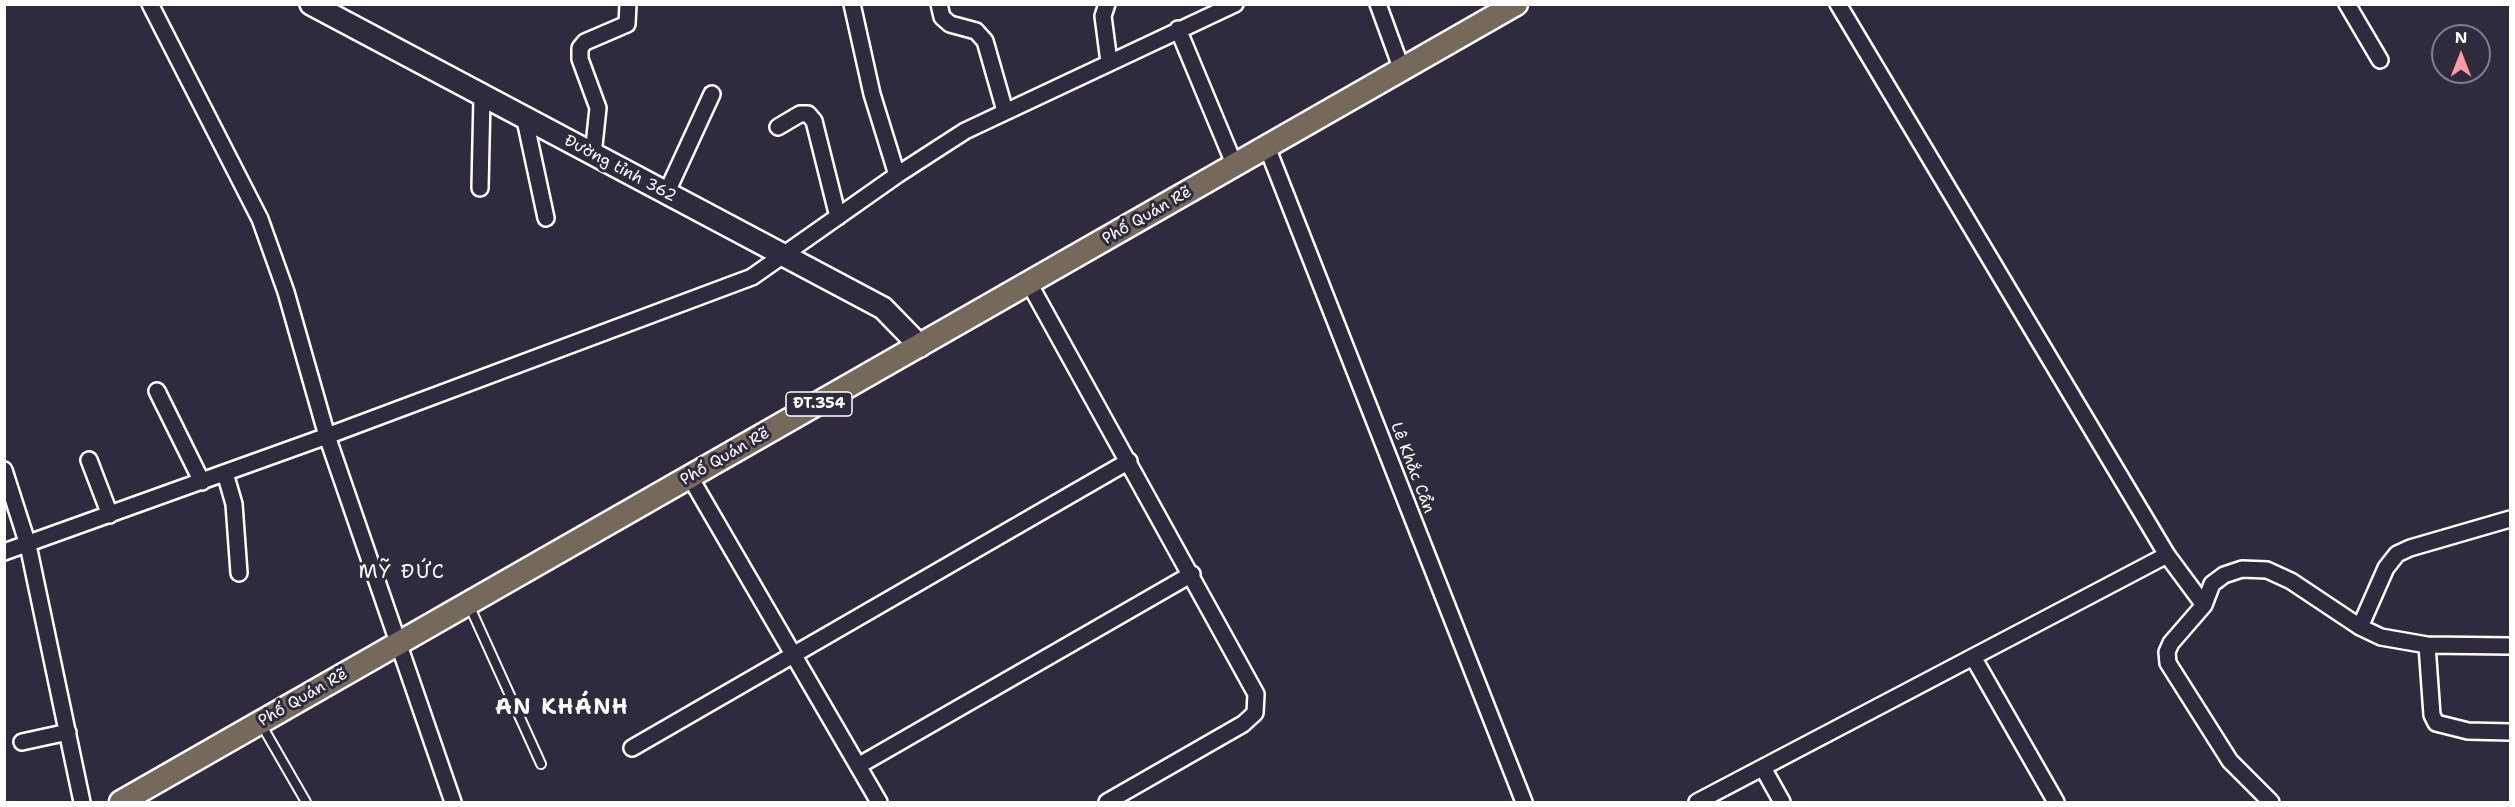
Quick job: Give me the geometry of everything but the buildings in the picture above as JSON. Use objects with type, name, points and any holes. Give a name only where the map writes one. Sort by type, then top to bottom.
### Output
[{"type":"main road","name":"Đường tỉnh 362","points":[[311,4],[525,120],[883,308],[920,346]]},
{"type":"main road","name":"Phố Quán Rẽ","points":[[121,802],[1516,4]]},
{"type":"street","points":[[150,4],[260,219],[286,292],[327,436],[453,802]]},
{"type":"street","points":[[593,155],[598,108],[580,59],[580,48],[585,42],[627,24],[628,4]]},
{"type":"street","points":[[852,4],[872,94],[897,175]]},
{"type":"street","points":[[939,4],[942,17],[950,24],[976,31],[985,41],[1005,111]]},
{"type":"street","points":[[1107,4],[1103,16],[1109,62]]},
{"type":"street","points":[[4,552],[202,482],[752,277],[897,175],[965,131],[1235,4]]},
{"type":"street","points":[[1378,4],[1402,70]]},
{"type":"street","points":[[1838,4],[2167,555],[2205,605]]},
{"type":"street","points":[[2347,4],[2380,60]]},
{"type":"street","points":[[1178,29],[1235,166]]},
{"type":"street","points":[[666,194],[712,94]]},
{"type":"street","points":[[480,188],[482,97]]},
{"type":"street","points":[[778,127],[800,114],[808,114],[814,121],[838,217]]},
{"type":"street","points":[[525,120],[546,218]]},
{"type":"street","name":"Lê Khắc Cẩn","points":[[1267,147],[1524,802]]},
{"type":"street","points":[[1029,283],[1192,574],[1256,694],[1255,712],[1243,724],[1107,802]]},
{"type":"street","points":[[157,391],[202,482]]},
{"type":"street","points":[[89,460],[110,515]]},
{"type":"street","points":[[632,748],[1129,461]]},
{"type":"street","points":[[4,470],[28,545],[82,802]]},
{"type":"street","points":[[225,473],[234,504],[239,573]]},
{"type":"street","points":[[690,477],[879,802]]},
{"type":"street","points":[[2360,627],[2386,568],[2397,554],[2410,548],[2511,519]]},
{"type":"street","points":[[1697,802],[2167,555]]},
{"type":"street","points":[[2271,802],[2230,761],[2168,663],[2167,652],[2171,643],[2205,605],[2212,585],[2224,575],[2242,568],[2267,570],[2291,581],[2360,627],[2381,637],[2427,645],[2511,646]]},
{"type":"street","points":[[858,766],[1192,574]]},
{"type":"street","points":[[2427,645],[2432,715],[2436,723],[2468,731],[2511,732]]},
{"type":"street","points":[[1973,657],[2056,802]]},
{"type":"street","points":[[22,742],[68,732]]},
{"type":"street","points":[[1763,768],[1782,802]]},
{"type":"lane","points":[[469,604],[541,764]]},
{"type":"lane","points":[[261,723],[306,802]]},
{"type":"district","name":"MỸ ĐỨC","points":[[402,573]]},
{"type":"district","name":"AN KHÁNH","points":[[562,708]]}]
